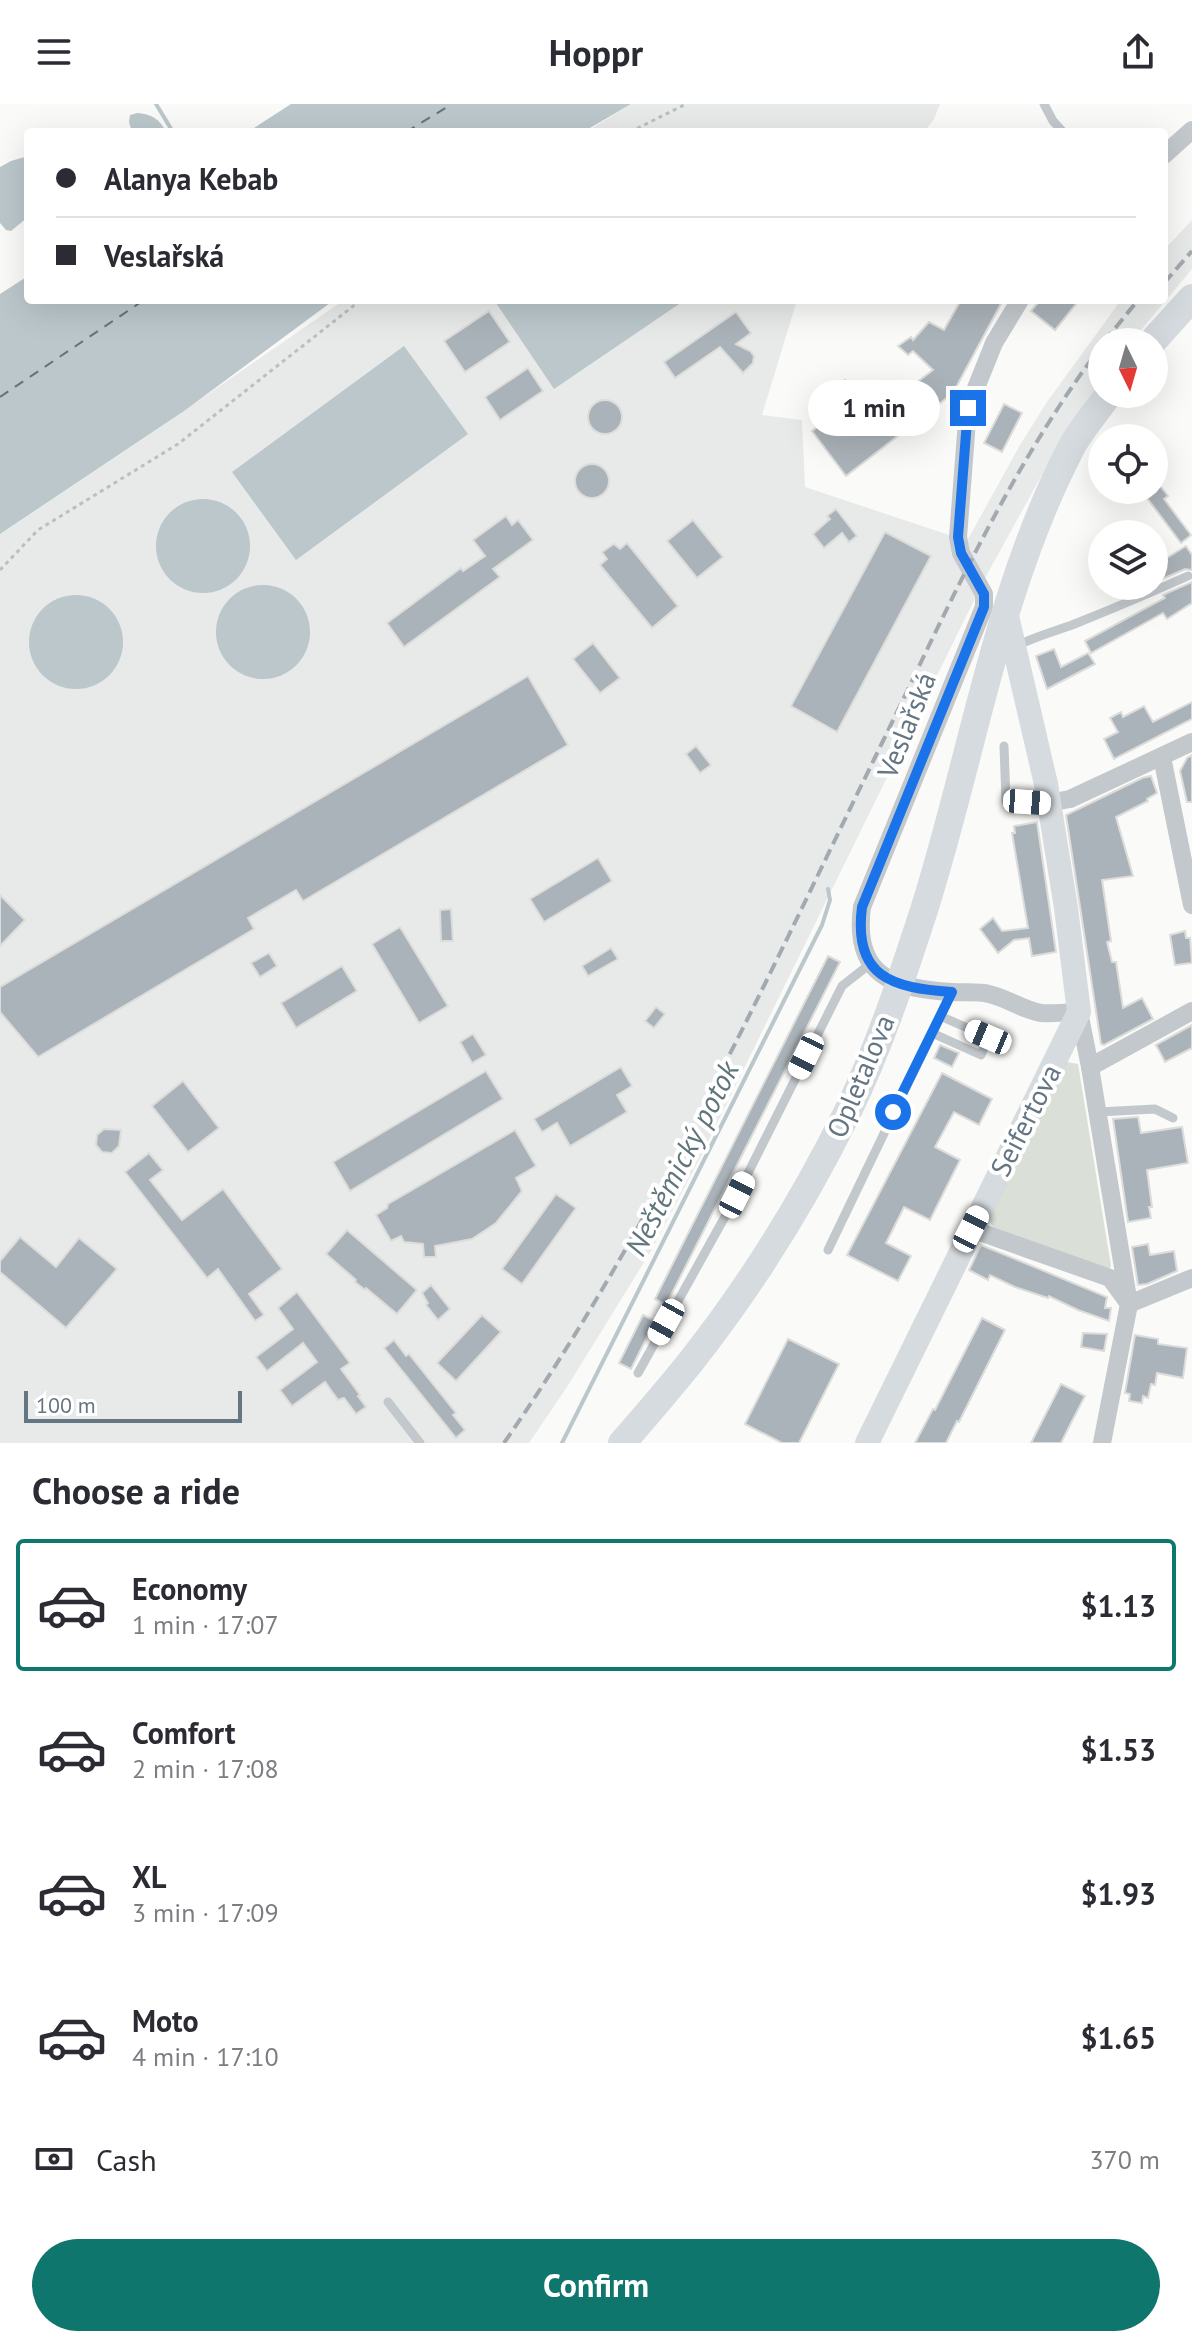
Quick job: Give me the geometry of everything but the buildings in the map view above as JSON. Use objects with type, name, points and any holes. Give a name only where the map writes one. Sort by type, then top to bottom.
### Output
[{"type":"main road","points":[[1165,328],[1192,298]]},
{"type":"main road","name":"Opletalova","points":[[622,1443],[689,1364],[736,1301],[772,1248],[848,1112],[880,1037],[913,943],[938,863],[1006,612],[1037,522],[1072,446],[1099,408]]},
{"type":"street","points":[[1168,151],[1192,130]]},
{"type":"street","name":"Veslařská","points":[[870,964],[861,945],[862,907],[984,607],[984,594],[961,553],[958,537],[968,408],[994,343],[1018,304]]},
{"type":"street","points":[[1006,612],[1048,803],[1079,1012],[1129,1304],[1102,1443]]},
{"type":"street","points":[[1048,803],[1070,799],[1192,742]]},
{"type":"street","points":[[1162,757],[1192,905]]},
{"type":"street","points":[[870,964],[885,978],[916,990],[987,993],[1041,1013],[1079,1012]]},
{"type":"street","points":[[1090,1067],[1192,1011]]},
{"type":"street","name":"Seifertova","points":[[867,1443],[1079,1012]]},
{"type":"street","points":[[971,1229],[1110,1278],[1129,1304]]},
{"type":"street","points":[[1129,1304],[1192,1278]]},
{"type":"lane","points":[[1044,104],[1059,128]]},
{"type":"lane","points":[[1014,647],[1037,635],[1064,628],[1188,576]]},
{"type":"lane","points":[[1004,746],[1006,801],[1048,803]]},
{"type":"lane","points":[[638,1373],[737,1195],[842,986],[870,964]]},
{"type":"lane","points":[[828,1250],[952,992]]},
{"type":"lane","points":[[932,1033],[981,1055],[988,1037],[940,1016]]},
{"type":"lane","points":[[1098,1112],[1155,1109],[1173,1118]]},
{"type":"lane","points":[[388,1402],[420,1443]]},
{"type":"path","points":[[638,128],[686,104]]},
{"type":"path","points":[[0,570],[38,530],[178,444],[356,304]]},
{"type":"shaded area","points":[[291,104],[631,104],[590,128],[254,128]]},
{"type":"shaded area","points":[[631,104],[940,104],[927,128],[592,128]]},
{"type":"shaded area","points":[[130,115],[147,115],[164,128],[131,128]]},
{"type":"shaded area","points":[[24,157],[24,220],[11,231],[0,223],[0,167]]},
{"type":"shaded area","points":[[1192,220],[1192,269],[1168,298],[1168,246]]},
{"type":"shaded area","points":[[24,279],[24,304],[329,304],[184,411],[0,534],[0,294]]},
{"type":"shaded area","points":[[338,304],[796,304],[762,415],[802,420],[805,487],[967,541],[1020,445],[1088,345],[1088,403],[1049,462],[984,580],[700,1158],[651,1251],[529,1443],[0,1443],[0,534]]},
{"type":"shaded area","points":[[497,304],[679,304],[554,389]]},
{"type":"shaded area","points":[[1118,304],[1163,304],[1143,328],[1101,328]]},
{"type":"shaded area","points":[[404,346],[468,434],[296,560],[232,472]]},
{"type":"shaded area","points":[[203,499],[221,503],[236,513],[246,528],[250,546],[246,564],[236,579],[221,589],[203,593],[185,589],[170,579],[160,564],[156,546],[160,528],[170,513],[185,503]]},
{"type":"shaded area","points":[[263,585],[281,589],[296,599],[306,614],[310,632],[306,650],[296,665],[281,675],[263,679],[245,675],[230,665],[220,650],[216,632],[220,614],[230,599],[245,589]]},
{"type":"shaded area","points":[[76,595],[94,599],[109,609],[119,624],[123,642],[119,660],[109,675],[94,685],[76,689],[58,685],[43,675],[33,660],[29,642],[33,624],[43,609],[58,599]]},
{"type":"shaded area","points":[[1067,1062],[1078,1064],[1111,1266],[1108,1271],[995,1230],[989,1220]]},
{"type":"waterway","points":[[156,104],[171,128]]},
{"type":"waterway","name":"Neštěmický potok","points":[[562,1443],[822,925],[830,900],[828,889]]},
{"type":"ferry route","points":[[413,128],[452,104]]},
{"type":"ferry route","points":[[0,397],[138,304]]},
{"type":"railway","points":[[1168,278],[1192,251]]},
{"type":"railway","points":[[1115,328],[1135,304]]},
{"type":"railway","points":[[504,1443],[559,1360],[660,1188],[752,1010],[983,537],[1039,439],[1088,365]]},
{"type":"route","points":[[893,1112],[952,992],[916,990],[885,978],[870,964],[861,945],[860,924],[862,907],[984,607],[984,594],[961,553],[958,537],[968,408]]}]
